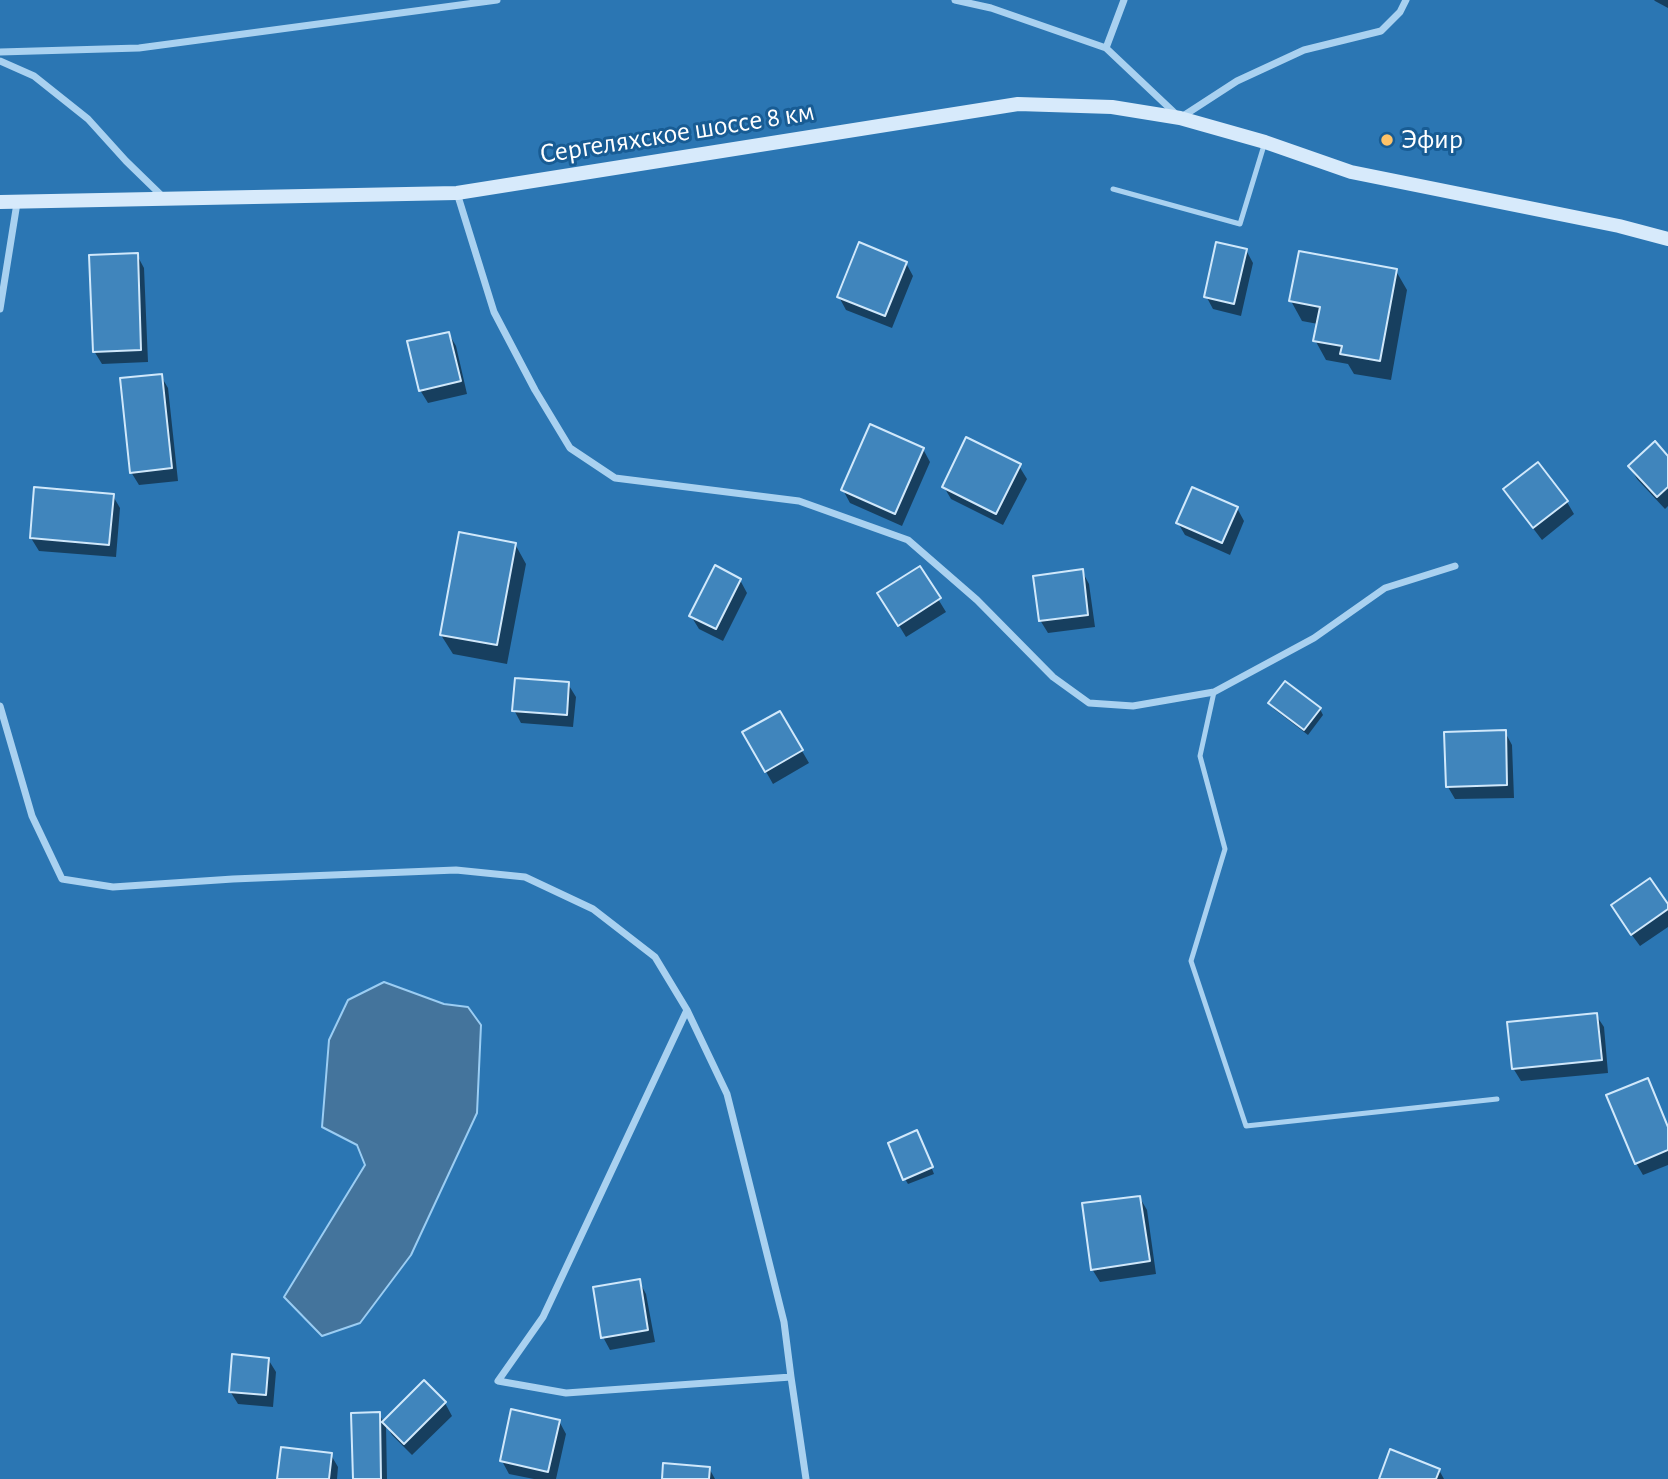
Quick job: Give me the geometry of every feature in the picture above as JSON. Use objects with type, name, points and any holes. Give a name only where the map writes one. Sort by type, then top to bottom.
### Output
[{"type":"main road","name":"Сергеляхское шоссе 8 км","points":[[0,202],[457,193],[1018,104],[1112,107],[1180,118],[1265,142],[1351,172],[1619,226],[1668,239]]},
{"type":"street","points":[[0,52],[139,48],[497,0]]},
{"type":"street","points":[[955,0],[991,8],[1106,48],[1180,118],[1237,81],[1304,50],[1381,31],[1400,12],[1406,0]]},
{"type":"street","points":[[1106,48],[1124,0]]},
{"type":"street","points":[[0,61],[34,76],[88,119],[166,200]]},
{"type":"street","points":[[457,193],[494,312],[535,390],[570,448],[615,478],[799,501],[908,540],[977,600],[1053,677],[1089,703],[1133,706],[1214,692],[1314,638],[1385,588],[1455,566]]},
{"type":"street","points":[[0,310],[17,203]]},
{"type":"street","points":[[0,706],[32,816],[62,879],[113,887],[456,870],[525,877],[593,909],[654,957],[687,1010],[727,1094],[784,1322],[806,1479]]},
{"type":"street","points":[[687,1010],[543,1317],[498,1381],[566,1393],[791,1377]]},
{"type":"lane","points":[[1113,189],[1240,224],[1265,142]]},
{"type":"lane","points":[[1214,692],[1200,756],[1225,849],[1191,961],[1246,1126],[1497,1099]]},
{"type":"shaded area","points":[[0,0],[1668,0],[1668,1479],[0,1479]]},
{"type":"shaded area","points":[[384,982],[444,1004],[468,1007],[481,1025],[477,1113],[411,1255],[360,1323],[322,1336],[284,1297],[365,1165],[357,1145],[322,1127],[329,1040],[348,1000]]},
{"type":"building","points":[[859,242],[907,262],[885,316],[837,297]]},
{"type":"building","points":[[1216,242],[1247,249],[1234,304],[1204,297]]},
{"type":"building","points":[[1299,251],[1397,269],[1380,361],[1340,354],[1342,346],[1313,341],[1320,307],[1289,301]]},
{"type":"building","points":[[138,253],[141,350],[93,352],[89,255]]},
{"type":"building","points":[[449,332],[461,381],[419,391],[407,341]]},
{"type":"building","points":[[162,374],[172,468],[130,473],[120,378]]},
{"type":"building","points":[[870,424],[924,448],[895,514],[841,490]]},
{"type":"building","points":[[966,437],[1021,464],[996,514],[942,487]]},
{"type":"building","points":[[1655,441],[1668,456],[1668,487],[1657,497],[1628,466]]},
{"type":"building","points":[[1538,462],[1568,501],[1533,528],[1503,489]]},
{"type":"building","points":[[34,487],[114,494],[109,545],[30,538]]},
{"type":"building","points":[[1192,487],[1238,507],[1222,543],[1176,523]]},
{"type":"building","points":[[459,532],[516,543],[497,645],[440,635]]},
{"type":"building","points":[[715,565],[741,579],[716,629],[689,616]]},
{"type":"building","points":[[920,566],[941,598],[898,626],[877,593]]},
{"type":"building","points":[[1083,569],[1088,615],[1039,621],[1033,576]]},
{"type":"building","points":[[515,678],[569,682],[567,715],[512,711]]},
{"type":"building","points":[[1285,681],[1321,708],[1304,730],[1268,703]]},
{"type":"building","points":[[780,711],[803,750],[765,772],[742,732]]},
{"type":"building","points":[[1506,730],[1507,785],[1446,787],[1444,732]]},
{"type":"building","points":[[1650,878],[1668,904],[1668,909],[1631,935],[1611,905]]},
{"type":"building","points":[[1597,1013],[1602,1060],[1512,1069],[1507,1022]]},
{"type":"building","points":[[1648,1078],[1668,1127],[1668,1150],[1635,1164],[1606,1095]]},
{"type":"building","points":[[917,1130],[933,1167],[903,1180],[888,1143]]},
{"type":"building","points":[[1140,1196],[1150,1261],[1091,1270],[1082,1203]]},
{"type":"building","points":[[640,1279],[648,1330],[601,1338],[593,1287]]},
{"type":"building","points":[[232,1354],[269,1358],[266,1395],[229,1392]]},
{"type":"building","points":[[424,1380],[446,1402],[404,1444],[382,1422]]},
{"type":"building","points":[[511,1409],[560,1420],[548,1472],[500,1461]]},
{"type":"building","points":[[380,1412],[381,1479],[353,1479],[351,1413]]},
{"type":"building","points":[[281,1447],[332,1453],[329,1479],[277,1479]]},
{"type":"building","points":[[1390,1449],[1440,1469],[1436,1479],[1379,1479]]},
{"type":"building","points":[[663,1463],[710,1467],[709,1479],[662,1479]]},
{"type":"place","name":"Эфир","points":[[1387,140]]}]
